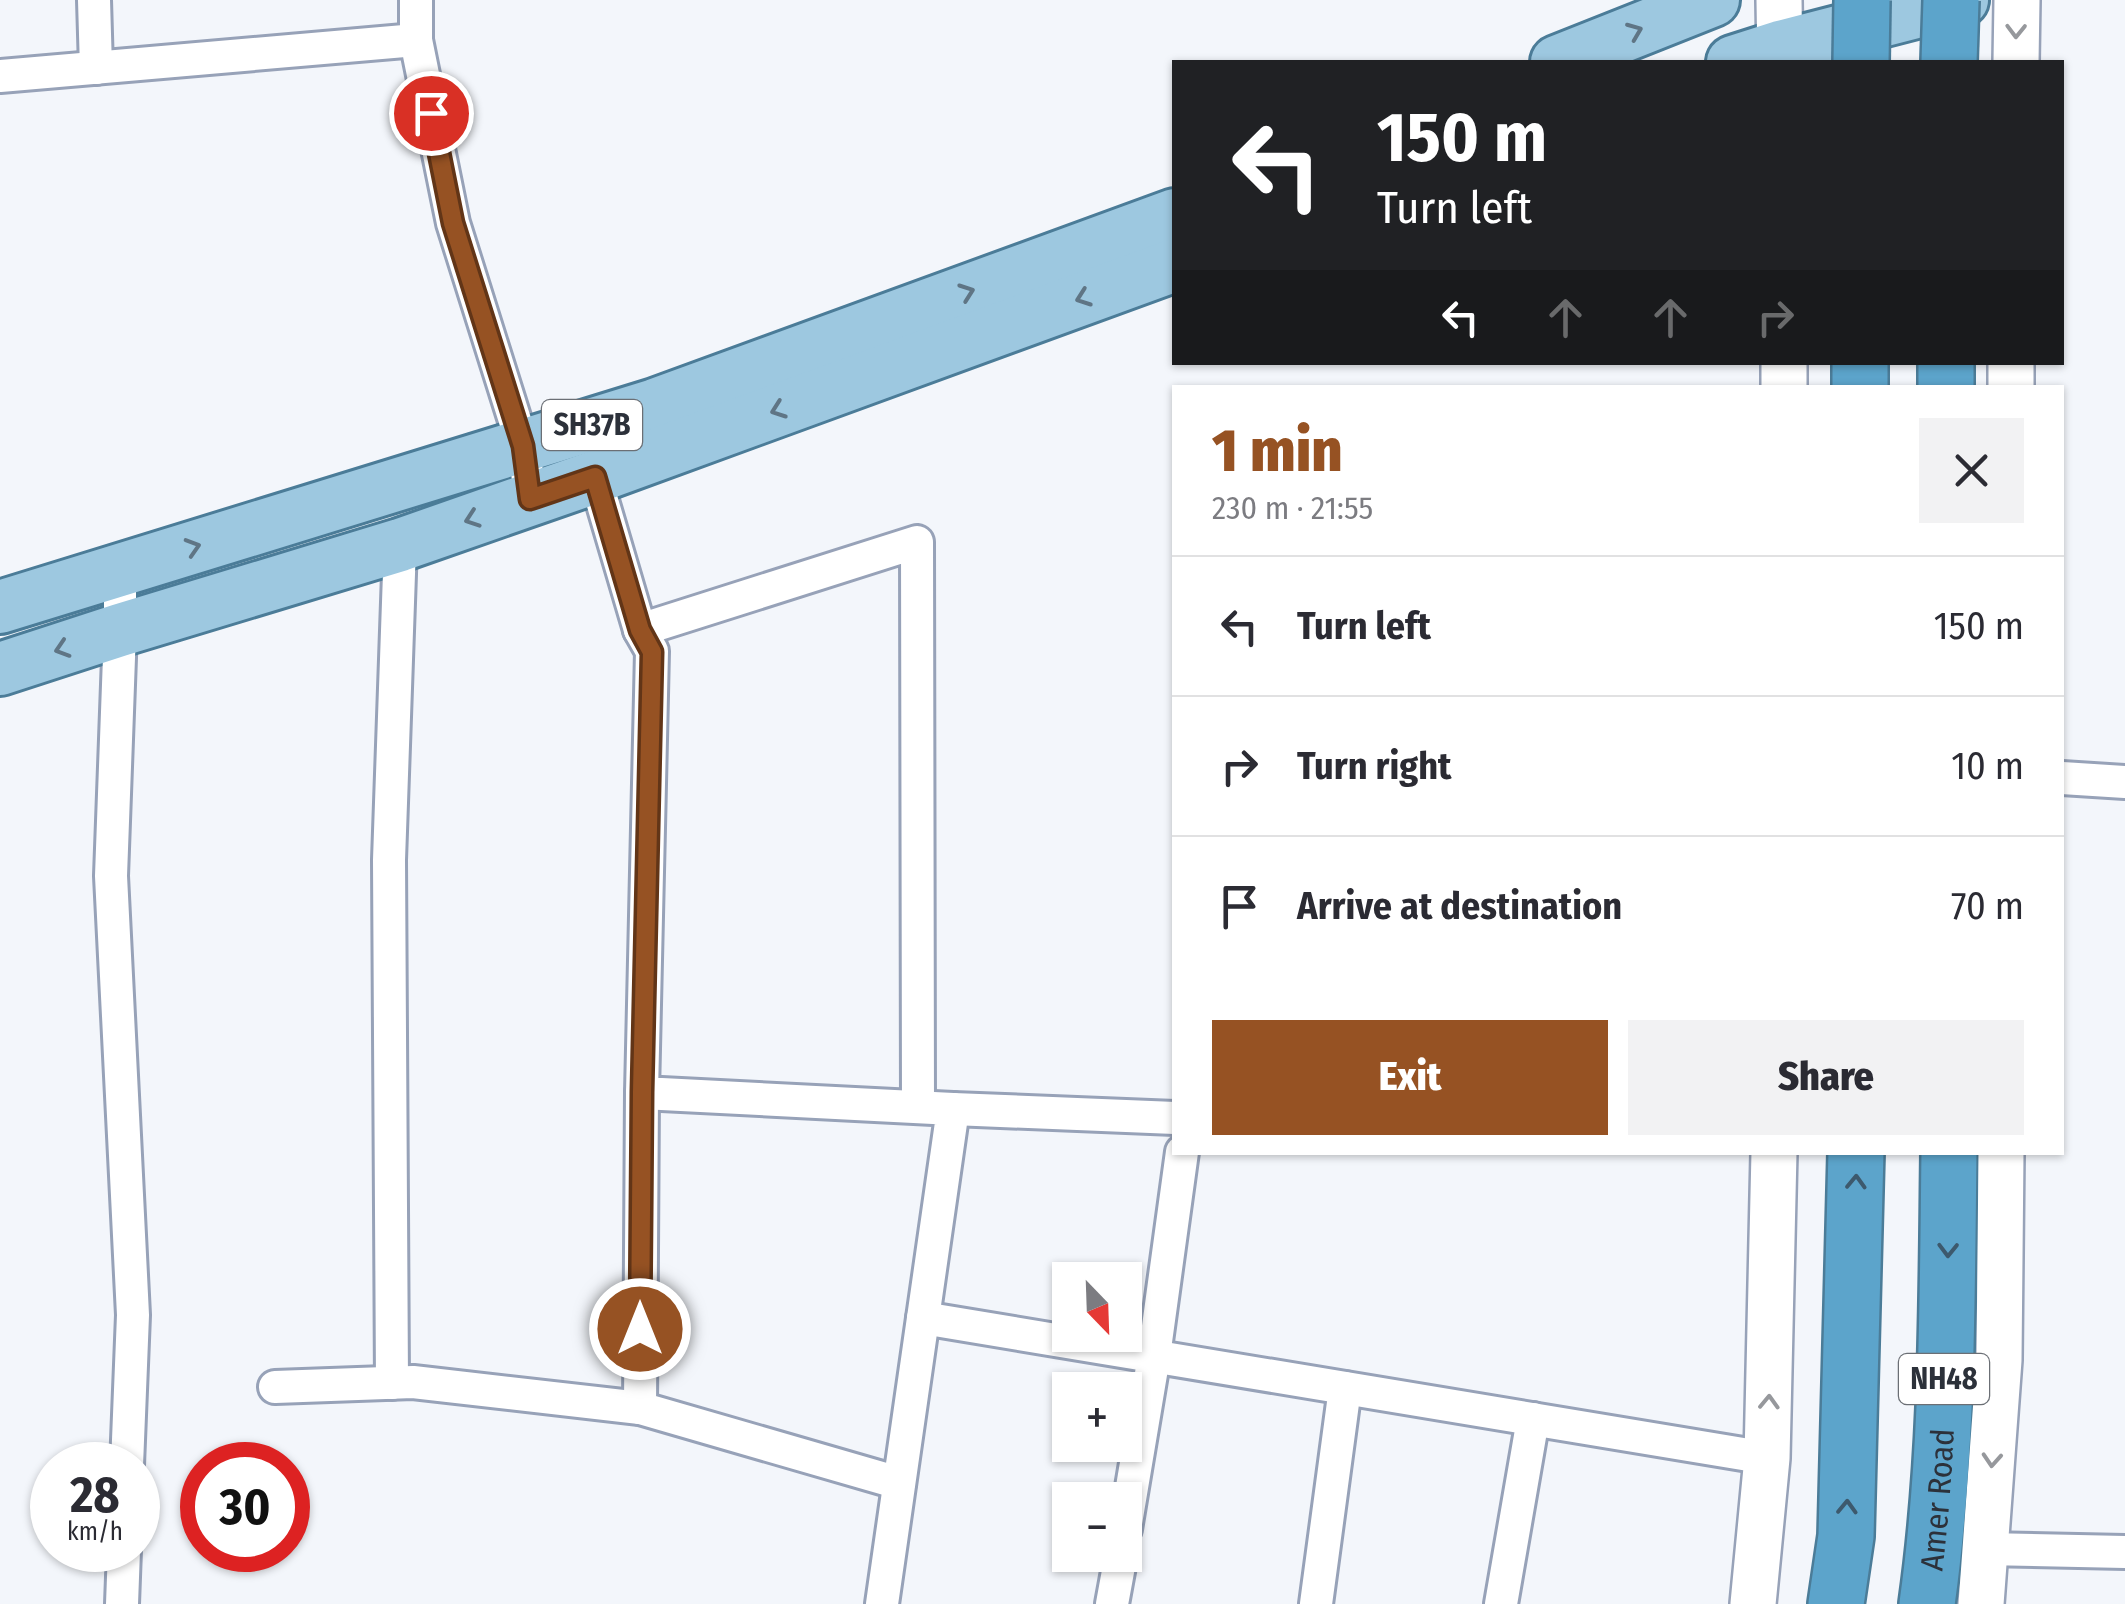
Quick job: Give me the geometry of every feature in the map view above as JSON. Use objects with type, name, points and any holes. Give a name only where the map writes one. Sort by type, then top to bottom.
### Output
[{"type":"highway","points":[[1862,0],[1862,60]]},
{"type":"highway","points":[[1949,60],[1951,0]]},
{"type":"highway","name":"NH48","points":[[1836,1604],[1846,1536],[1856,1155]]},
{"type":"highway","name":"Amer Road","points":[[1927,1604],[1935,1545],[1946,1346],[1950,1155]]},
{"type":"main road","points":[[1562,60],[1713,0]]},
{"type":"main road","points":[[1768,43],[1962,0]]},
{"type":"main road","name":"SH37B","points":[[0,669],[400,545],[595,477],[1172,217]]},
{"type":"main road","name":"SH37B","points":[[0,607],[654,405],[1172,266]]},
{"type":"street","points":[[94,0],[96,68]]},
{"type":"street","points":[[416,0],[416,40],[453,223],[523,446],[530,499]]},
{"type":"street","points":[[2016,60],[2017,0]]},
{"type":"street","points":[[0,76],[416,40]]},
{"type":"street","points":[[595,477],[640,630],[652,652],[642,1092],[640,1408]]},
{"type":"street","points":[[640,630],[917,542],[918,1107]]},
{"type":"street","points":[[392,1384],[389,860],[400,545]]},
{"type":"street","points":[[120,570],[111,876],[133,1315],[128,1442]]},
{"type":"street","points":[[2064,778],[2125,782]]},
{"type":"street","points":[[642,1092],[1172,1118]]},
{"type":"street","points":[[882,1604],[953,1109]]},
{"type":"street","points":[[1133,1482],[1182,1155]]},
{"type":"street","points":[[1753,1604],[1767,1458],[1774,1155]]},
{"type":"street","points":[[1980,1604],[1999,1360],[2001,1155]]},
{"type":"street","points":[[923,1318],[1767,1458]]},
{"type":"street","points":[[275,1388],[413,1382],[640,1408],[899,1484]]},
{"type":"street","points":[[1316,1604],[1345,1388]]},
{"type":"street","points":[[1501,1604],[1533,1419]]},
{"type":"street","points":[[1986,1550],[2125,1552]]},
{"type":"street","points":[[122,1604],[123,1572]]},
{"type":"street","points":[[1112,1604],[1117,1572]]},
{"type":"route","points":[[431,113],[453,223],[523,446],[530,499],[595,477],[640,630],[652,652],[640,1329]]}]
